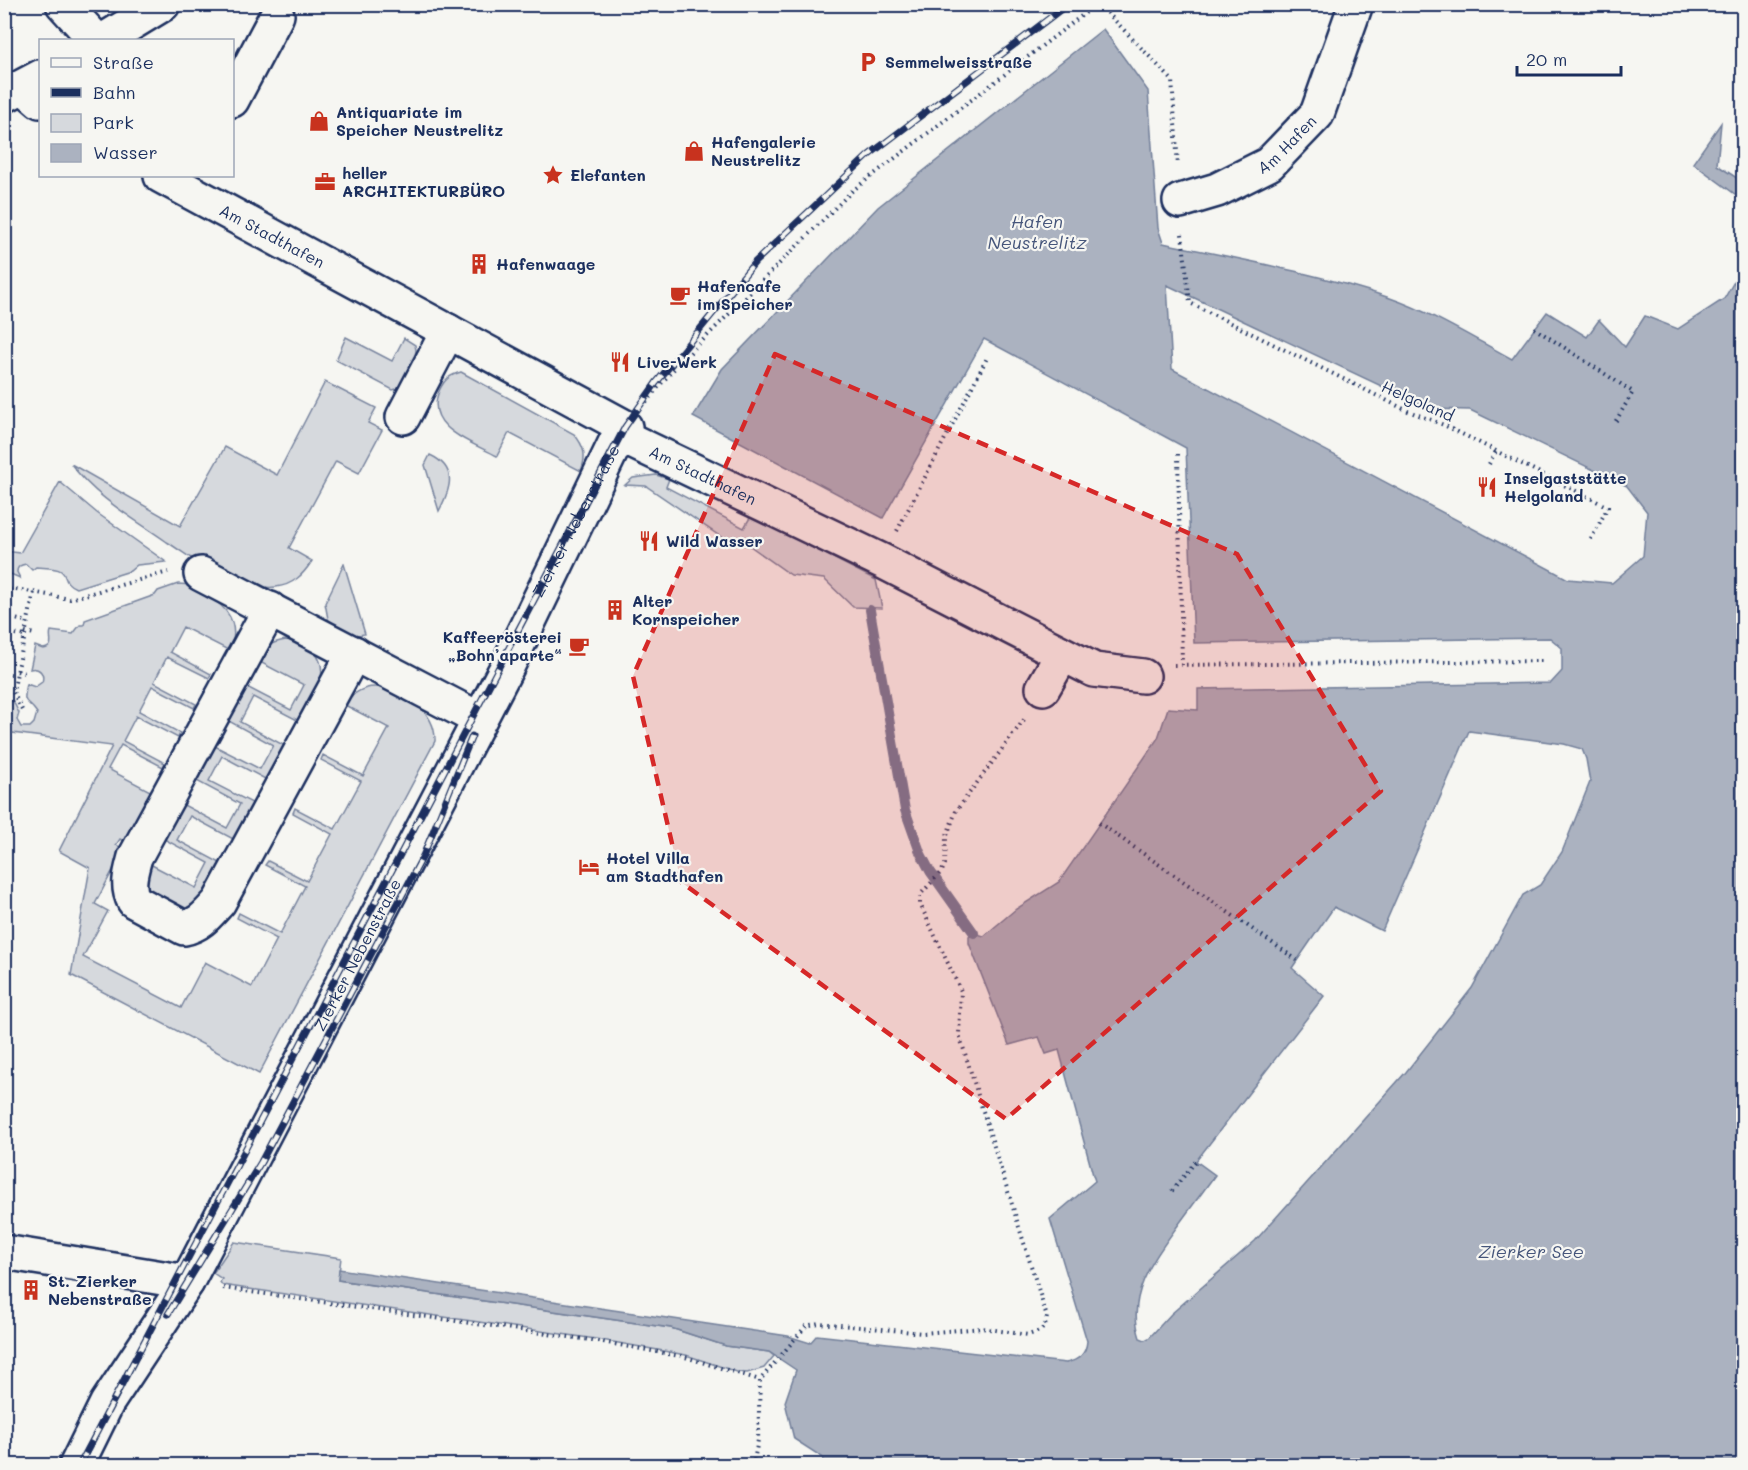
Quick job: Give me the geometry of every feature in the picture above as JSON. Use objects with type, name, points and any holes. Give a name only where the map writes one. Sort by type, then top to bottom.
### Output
[{"type":"street","points":[[63,4],[95,39]]},
{"type":"street","points":[[106,39],[163,4]]},
{"type":"street","name":"Am Hafen","points":[[1181,211],[1269,164],[1317,114],[1356,4]]},
{"type":"street","points":[[234,96],[277,15]]},
{"type":"street","name":"Am Stadthafen","points":[[180,180],[448,331],[625,427],[619,435],[882,561],[1094,670],[1156,671]]},
{"type":"street","points":[[403,417],[448,331]]},
{"type":"street","name":"Zierker Nebenstraße","points":[[76,1466],[107,1403],[188,1282],[507,667],[619,435]]},
{"type":"street","points":[[201,574],[479,719]]},
{"type":"street","points":[[270,609],[135,857],[130,875],[130,893],[134,901],[184,928],[194,926],[219,902],[354,654]]},
{"type":"street","points":[[1043,688],[1062,655]]},
{"type":"street","points":[[4,1252],[188,1282]]},
{"type":"path","points":[[619,435],[671,372],[852,191],[1098,4],[1172,80],[1181,211]]},
{"type":"path","name":"Helgoland","points":[[1181,211],[1190,303],[1608,507],[1590,541]]},
{"type":"path","points":[[1534,328],[1633,392],[1614,424]]},
{"type":"path","points":[[882,561],[988,356]]},
{"type":"path","points":[[1489,464],[1496,451]]},
{"type":"path","points":[[1178,454],[1182,665]]},
{"type":"path","points":[[5,589],[70,599],[170,572],[201,574]]},
{"type":"path","points":[[22,710],[13,692],[33,592]]},
{"type":"path","points":[[11,618],[28,622]]},
{"type":"path","points":[[4,632],[35,634]]},
{"type":"path","points":[[1156,671],[1182,665],[1545,661]]},
{"type":"path","points":[[4,673],[26,673]]},
{"type":"path","points":[[753,1466],[758,1440],[760,1380],[806,1326],[819,1323],[923,1333],[982,1328],[1028,1335],[1046,1326],[1047,1317],[959,1034],[961,991],[920,904],[922,891],[942,871],[945,864],[946,838],[956,811],[1021,727],[1043,688]]},
{"type":"path","points":[[4,691],[13,692]]},
{"type":"path","points":[[1099,823],[1298,960]]},
{"type":"path","points":[[1172,1191],[1196,1161]]},
{"type":"path","points":[[188,1282],[597,1341],[685,1357],[760,1380]]},
{"type":"highlighted area","points":[[775,354],[1237,554],[1381,791],[1006,1119],[681,882],[633,676]]},
{"type":"green space","points":[[346,337],[392,361],[404,338],[415,345],[413,370],[406,386],[393,390],[336,360]]},
{"type":"green space","points":[[461,372],[574,434],[584,451],[581,471],[509,433],[497,456],[452,432],[438,414],[436,402],[444,383],[451,376]]},
{"type":"green space","points":[[325,382],[376,408],[368,423],[382,430],[359,473],[336,461],[289,548],[312,561],[297,578],[282,586],[251,585],[203,566],[103,497],[71,464],[180,526],[225,447],[277,475]]},
{"type":"green space","points":[[430,455],[445,466],[450,479],[447,494],[439,511],[425,465]]},
{"type":"green space","points":[[656,475],[669,479],[666,487],[744,528],[751,516],[876,580],[882,608],[853,607],[824,579],[791,575],[750,546],[730,543],[646,486],[625,485],[633,478]]},
{"type":"green space","points":[[60,482],[97,513],[166,562],[137,565],[130,571],[76,588],[69,584],[61,571],[56,569],[36,567],[32,570],[26,564],[18,568],[20,578],[8,573],[5,551],[20,553]]},
{"type":"green space","points":[[344,564],[365,634],[351,636],[337,630],[328,619],[325,603]]},
{"type":"green space","points":[[178,584],[193,585],[218,594],[215,601],[230,617],[234,630],[232,644],[230,651],[183,627],[170,652],[211,674],[209,678],[167,657],[154,682],[196,704],[194,708],[152,686],[139,711],[180,733],[178,738],[136,716],[123,741],[165,763],[163,767],[121,745],[108,769],[154,793],[127,843],[120,839],[116,845],[124,849],[95,904],[108,911],[83,957],[181,1008],[205,962],[252,987],[277,939],[237,918],[239,913],[280,934],[305,886],[265,865],[268,861],[307,881],[332,834],[293,813],[295,808],[335,829],[361,781],[321,760],[323,755],[363,776],[389,728],[343,704],[365,688],[386,688],[407,696],[416,703],[430,720],[434,730],[435,741],[259,1074],[71,975],[90,868],[59,851],[112,746],[5,732],[5,701],[13,701],[19,713],[17,720],[21,727],[30,727],[34,723],[37,713],[25,699],[27,684],[35,687],[42,682],[43,676],[40,671],[30,669],[35,646],[47,648],[51,642],[51,631],[73,634],[80,625],[84,625],[85,620],[155,595],[158,591]]},
{"type":"green space","points":[[286,640],[302,643],[315,653],[322,670],[318,688],[301,722],[253,697],[240,722],[287,747],[269,781],[222,756],[209,781],[256,805],[237,841],[190,816],[177,840],[224,865],[208,896],[189,909],[176,910],[153,898],[146,886],[148,863],[196,888],[209,863],[162,838],[180,803],[227,828],[240,804],[193,779],[211,744],[260,769],[273,745],[225,719],[243,685],[291,710],[304,685],[256,660],[268,646]]},
{"type":"green space","points":[[234,1242],[341,1258],[338,1280],[671,1328],[726,1346],[769,1352],[774,1356],[764,1368],[747,1373],[737,1372],[686,1355],[596,1339],[222,1285],[220,1282],[222,1279],[213,1273]]},
{"type":"water","name":"Zierker See","points":[[1103,29],[1148,91],[1158,228],[1163,243],[1306,274],[1390,298],[1437,318],[1512,359],[1547,312],[1587,337],[1599,320],[1625,347],[1645,316],[1678,329],[1724,299],[1743,266],[1743,1465],[827,1465],[822,1457],[794,1439],[785,1402],[796,1370],[769,1352],[726,1346],[671,1328],[338,1280],[339,1269],[788,1336],[810,1343],[817,1335],[1066,1363],[1075,1360],[1083,1353],[1087,1341],[1050,1219],[1095,1181],[1059,1050],[1046,1054],[1039,1037],[1009,1045],[969,943],[969,936],[974,933],[984,936],[1016,909],[1059,882],[1158,738],[1168,708],[1198,710],[1198,689],[1551,683],[1562,671],[1562,648],[1550,638],[1194,643],[1186,448],[984,339],[883,518],[693,417],[722,369],[878,207]],"holes":[[[1167,285],[1430,409],[1470,410],[1627,486],[1647,512],[1643,556],[1612,583],[1568,579],[1172,369]],[[1469,731],[1564,744],[1582,749],[1590,782],[1562,852],[1540,885],[1523,895],[1472,988],[1406,1072],[1255,1241],[1171,1314],[1149,1338],[1145,1340],[1140,1338],[1136,1308],[1144,1279],[1176,1228],[1215,1175],[1196,1161],[1324,996],[1292,968],[1334,907],[1382,931]]]},
{"type":"water","points":[[1721,123],[1717,165],[1743,182],[1743,200],[1693,163]]},
{"type":"waterway","points":[[870,610],[905,810],[920,852],[930,871],[974,933]]},
{"type":"railway","points":[[114,1399],[625,427],[656,383],[755,262],[869,155],[1068,4]]},
{"type":"railway","points":[[168,1314],[261,1162],[423,856],[472,736]]},
{"type":"railway","points":[[79,1466],[118,1392]]},
{"type":"place","name":"Semmelweisstraße","points":[[868,62]]},
{"type":"place","name":"Antiquariate im Speicher Neustrelitz","points":[[319,121]]},
{"type":"place","name":"Hafengalerie Neustrelitz","points":[[694,151]]},
{"type":"place","name":"Elefanten","points":[[553,175]]},
{"type":"place","name":"heller ARCHITEKTURBÜRO","points":[[325,182]]},
{"type":"place","name":"Hafenwaage","points":[[479,264]]},
{"type":"place","name":"Hafencafe im Speicher","points":[[680,295]]},
{"type":"place","name":"Live-Werk","points":[[620,362]]},
{"type":"place","name":"Inselgaststätte Helgoland","points":[[1487,487]]},
{"type":"place","name":"Wild Wasser","points":[[649,541]]},
{"type":"place","name":"Alter Kornspeicher","points":[[615,610]]},
{"type":"place","name":"Kaffeerösterei „Bohn’aparte“","points":[[579,646]]},
{"type":"place","name":"Hotel Villa am Stadthafen","points":[[589,867]]},
{"type":"place","name":"St. Zierker Nebenstraße","points":[[31,1290]]},
{"type":"water label","name":"Hafen Neustrelitz","points":[[1037,232]]}]
